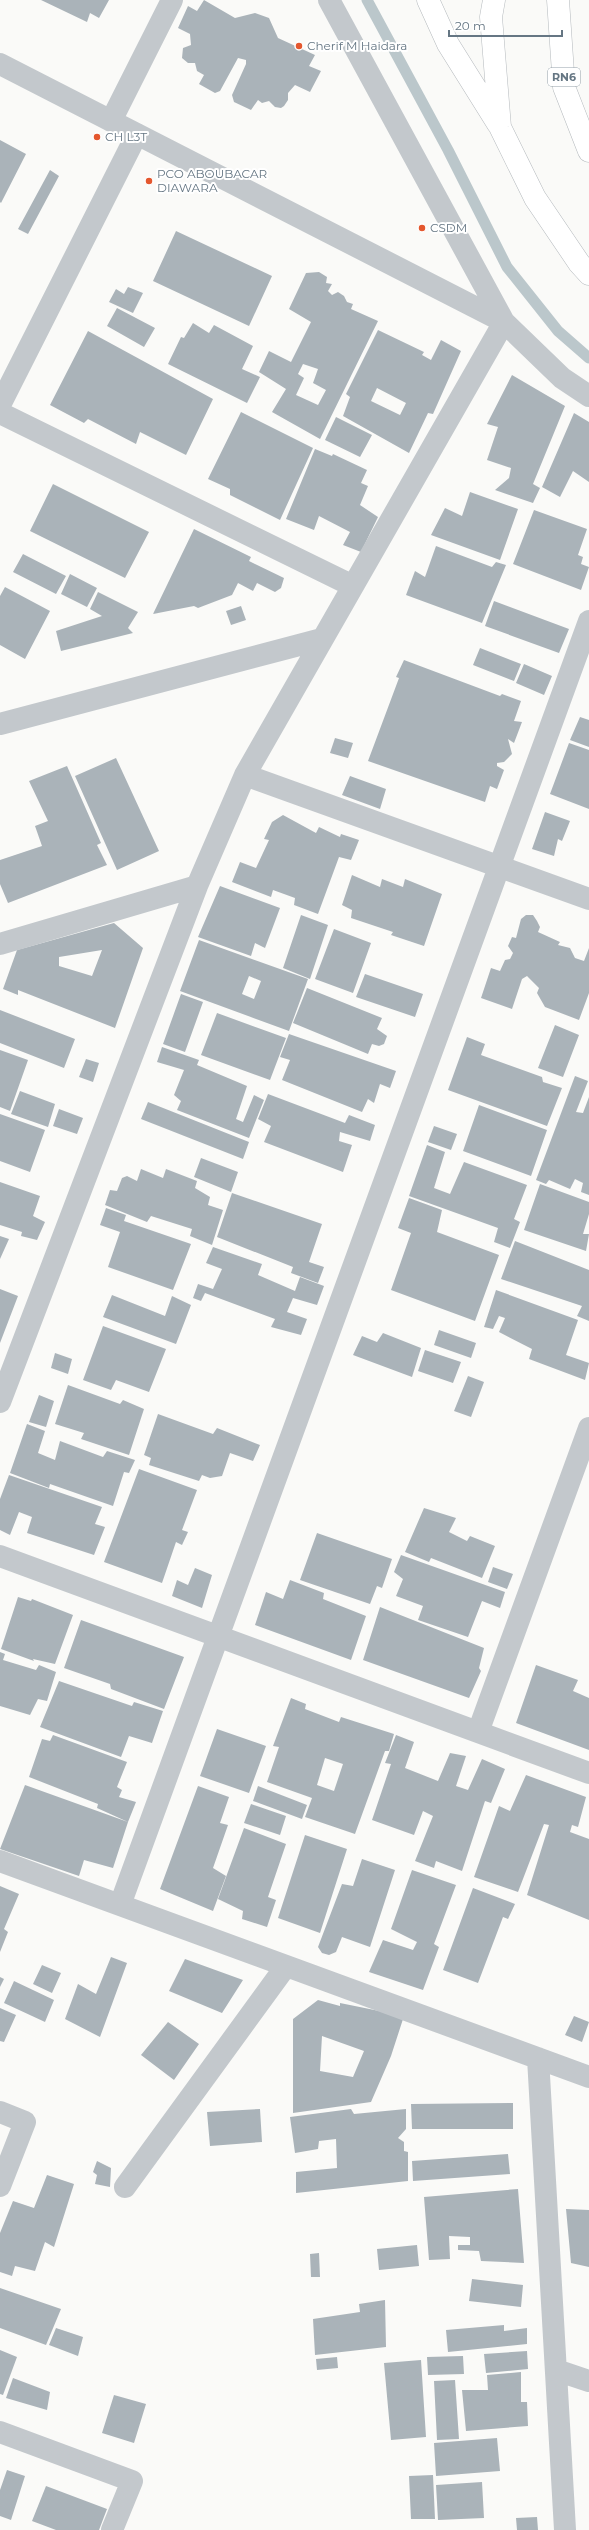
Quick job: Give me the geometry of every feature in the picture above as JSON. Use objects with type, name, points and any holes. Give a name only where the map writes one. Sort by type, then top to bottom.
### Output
[{"type":"highway","points":[[428,0],[448,44],[500,127],[535,198],[579,263],[589,274]]},
{"type":"highway","points":[[494,0],[491,17],[500,127]]},
{"type":"highway","name":"RN6","points":[[558,0],[564,87],[589,150]]},
{"type":"street","points":[[111,121],[172,0]]},
{"type":"street","points":[[329,0],[504,322]]},
{"type":"street","points":[[0,64],[504,322],[562,378],[589,396]]},
{"type":"street","points":[[0,405],[137,134]]},
{"type":"street","points":[[0,1402],[197,886],[245,775],[504,322]]},
{"type":"street","points":[[0,413],[353,586]]},
{"type":"street","points":[[120,1905],[589,621]]},
{"type":"street","points":[[0,724],[322,639]]},
{"type":"street","points":[[245,775],[589,900]]},
{"type":"street","points":[[0,944],[197,886]]},
{"type":"street","points":[[478,1732],[589,1428]]},
{"type":"street","points":[[0,1556],[589,1773]]},
{"type":"street","points":[[0,1861],[589,2077]]},
{"type":"street","points":[[125,2187],[286,1966]]},
{"type":"street","points":[[538,2058],[565,2530]]},
{"type":"street","points":[[0,2112],[25,2122],[0,2186]]},
{"type":"street","points":[[556,2370],[589,2381]]},
{"type":"street","points":[[0,2432],[132,2481],[112,2530]]},
{"type":"building","points":[[41,0],[109,0],[99,18],[90,13],[87,22]]},
{"type":"building","points":[[204,0],[235,18],[255,13],[269,18],[278,38],[315,55],[309,66],[321,71],[310,92],[295,85],[288,93],[288,100],[281,108],[275,107],[269,101],[262,103],[258,100],[251,110],[234,102],[232,95],[246,64],[246,60],[238,58],[220,91],[215,93],[199,84],[204,75],[197,71],[195,63],[188,63],[182,58],[183,48],[191,45],[190,34],[178,28],[188,6],[197,11]]},
{"type":"building","points":[[0,140],[26,154],[1,203],[0,202]]},
{"type":"building","points":[[50,170],[59,176],[28,234],[18,229]]},
{"type":"building","points":[[176,231],[272,276],[249,326],[153,281]]},
{"type":"building","points":[[319,272],[327,277],[326,283],[332,284],[328,291],[332,295],[338,292],[344,296],[347,302],[353,304],[351,309],[378,321],[320,439],[272,412],[286,389],[259,372],[269,351],[291,362],[311,322],[289,309],[306,273]],"holes":[[[303,364],[318,369],[313,383],[326,390],[318,405],[296,395],[304,378],[298,374]]]},
{"type":"building","points":[[128,287],[143,293],[133,313],[109,302],[116,289],[124,294]]},
{"type":"building","points":[[117,308],[155,328],[144,347],[107,326]]},
{"type":"building","points":[[193,323],[209,333],[214,325],[253,346],[242,369],[260,377],[247,403],[168,364],[181,337],[184,338]]},
{"type":"building","points":[[378,330],[424,352],[422,355],[431,360],[441,340],[461,351],[433,414],[428,413],[409,453],[343,416],[350,397],[346,394]],"holes":[[[377,388],[406,403],[400,415],[371,401]]]},
{"type":"building","points":[[88,331],[213,399],[186,455],[140,432],[136,444],[88,419],[84,423],[50,405]]},
{"type":"building","points":[[512,375],[565,406],[533,484],[540,488],[533,503],[495,490],[509,478],[511,468],[487,460],[498,427],[487,424]]},
{"type":"building","points":[[241,412],[313,448],[280,520],[230,495],[230,489],[208,479]]},
{"type":"building","points":[[574,413],[589,422],[589,482],[573,471],[560,497],[542,487]]},
{"type":"building","points":[[336,417],[372,435],[360,457],[325,440]]},
{"type":"building","points":[[315,449],[332,456],[333,454],[367,470],[361,483],[368,486],[360,505],[378,517],[361,552],[343,545],[350,532],[319,516],[314,530],[286,519]]},
{"type":"building","points":[[53,484],[149,532],[125,578],[30,531]]},
{"type":"building","points":[[470,492],[518,509],[500,560],[431,535],[445,508],[462,516]]},
{"type":"building","points":[[534,510],[587,529],[578,555],[583,557],[581,564],[589,567],[581,590],[513,564]]},
{"type":"building","points":[[194,529],[251,557],[249,561],[284,578],[281,588],[275,592],[257,583],[253,591],[238,583],[232,595],[198,608],[194,606],[153,614]]},
{"type":"building","points":[[436,546],[492,567],[496,562],[506,565],[482,623],[406,595],[415,571],[425,577]]},
{"type":"building","points":[[23,554],[66,576],[56,594],[13,572]]},
{"type":"building","points":[[70,574],[97,588],[87,607],[61,594]]},
{"type":"building","points":[[5,587],[50,611],[25,659],[0,645],[0,596]]},
{"type":"building","points":[[98,592],[138,612],[128,628],[133,633],[61,651],[56,631],[102,616],[90,609]]},
{"type":"building","points":[[494,601],[569,629],[559,653],[485,626]]},
{"type":"building","points":[[241,606],[246,620],[231,625],[226,611]]},
{"type":"building","points":[[480,648],[521,664],[514,681],[473,665]]},
{"type":"building","points":[[404,660],[500,696],[502,694],[521,701],[514,721],[522,722],[514,743],[508,739],[512,754],[504,762],[497,763],[497,766],[504,770],[497,789],[490,786],[485,802],[368,761],[399,678],[396,677]]},
{"type":"building","points":[[524,664],[552,676],[544,695],[516,683]]},
{"type":"building","points":[[580,717],[589,720],[589,747],[570,740]]},
{"type":"building","points":[[335,738],[353,743],[348,758],[330,753]]},
{"type":"building","points":[[569,743],[589,750],[589,809],[550,794]]},
{"type":"building","points":[[116,758],[159,851],[117,870],[75,776]]},
{"type":"building","points":[[67,766],[101,843],[97,845],[107,865],[8,903],[0,884],[0,860],[42,846],[35,826],[48,821],[29,781]]},
{"type":"building","points":[[350,776],[386,789],[380,809],[342,795]]},
{"type":"building","points":[[545,812],[570,821],[562,841],[558,839],[554,856],[532,849]]},
{"type":"building","points":[[283,815],[316,833],[319,827],[340,837],[341,834],[359,840],[351,860],[339,857],[318,914],[294,905],[295,898],[273,890],[271,897],[232,882],[240,862],[256,868],[269,840],[264,839],[272,822]]},
{"type":"building","points":[[352,875],[380,887],[382,879],[403,887],[405,879],[442,894],[424,946],[391,935],[393,932],[351,918],[352,910],[342,905]]},
{"type":"building","points":[[220,886],[280,908],[265,948],[255,943],[251,956],[198,937]]},
{"type":"building","points":[[301,915],[328,925],[310,979],[283,968]]},
{"type":"building","points":[[526,915],[533,915],[540,927],[538,932],[560,942],[558,945],[570,948],[575,958],[584,961],[589,948],[589,993],[579,1020],[545,1007],[537,993],[539,988],[527,976],[522,979],[512,1009],[481,998],[491,968],[500,971],[505,960],[510,959],[513,953],[508,946],[512,937],[516,938],[521,919]]},
{"type":"building","points":[[114,923],[143,948],[115,1028],[18,990],[18,995],[3,989],[17,950]],"holes":[[[102,950],[92,976],[59,966],[59,957]]]},
{"type":"building","points":[[334,929],[371,943],[353,993],[315,979]]},
{"type":"building","points":[[199,940],[308,979],[289,1031],[180,991]],"holes":[[[249,976],[261,981],[254,999],[242,994]]]},
{"type":"building","points":[[365,974],[423,994],[415,1017],[356,997]]},
{"type":"building","points":[[307,988],[382,1018],[377,1029],[387,1036],[384,1044],[379,1046],[372,1044],[368,1054],[293,1023]]},
{"type":"building","points":[[181,994],[203,1002],[185,1052],[163,1044]]},
{"type":"building","points":[[0,1010],[75,1039],[64,1068],[0,1043]]},
{"type":"building","points":[[217,1013],[286,1038],[270,1080],[201,1055]]},
{"type":"building","points":[[555,1025],[579,1035],[563,1077],[538,1068]]},
{"type":"building","points":[[289,1034],[396,1071],[390,1088],[380,1084],[374,1103],[368,1099],[362,1112],[282,1080],[290,1060],[280,1057]]},
{"type":"building","points":[[467,1037],[485,1044],[481,1055],[542,1077],[543,1082],[562,1088],[547,1126],[448,1090]]},
{"type":"building","points":[[162,1047],[199,1060],[197,1065],[247,1086],[236,1119],[243,1122],[254,1095],[264,1100],[249,1138],[177,1110],[181,1101],[174,1095],[184,1070],[157,1062]]},
{"type":"building","points":[[0,1050],[28,1060],[10,1111],[0,1107]]},
{"type":"building","points":[[86,1059],[99,1063],[93,1082],[79,1077]]},
{"type":"building","points":[[575,1076],[588,1081],[576,1112],[583,1113],[589,1097],[589,1195],[581,1192],[583,1183],[575,1179],[570,1189],[549,1180],[546,1184],[536,1180]]},
{"type":"building","points":[[20,1091],[55,1104],[48,1127],[11,1114]]},
{"type":"building","points":[[268,1094],[345,1123],[349,1115],[375,1125],[370,1141],[340,1132],[339,1141],[352,1145],[343,1172],[264,1142],[271,1126],[258,1119]]},
{"type":"building","points":[[148,1102],[249,1142],[243,1159],[141,1119]]},
{"type":"building","points":[[479,1105],[547,1130],[531,1176],[463,1151]]},
{"type":"building","points":[[59,1109],[83,1118],[77,1134],[53,1126]]},
{"type":"building","points":[[0,1114],[45,1130],[30,1172],[0,1161]]},
{"type":"building","points":[[434,1126],[457,1134],[451,1150],[428,1142]]},
{"type":"building","points":[[427,1145],[445,1152],[434,1188],[450,1194],[464,1162],[527,1185],[514,1219],[520,1222],[510,1248],[494,1242],[498,1228],[409,1196]]},
{"type":"building","points":[[201,1158],[238,1172],[231,1192],[194,1177]]},
{"type":"building","points":[[141,1169],[163,1178],[166,1169],[197,1181],[195,1188],[210,1197],[208,1205],[223,1210],[212,1245],[190,1236],[192,1229],[151,1216],[147,1222],[105,1205],[110,1190],[117,1191],[122,1178],[127,1176],[137,1181]]},
{"type":"building","points":[[0,1182],[40,1196],[33,1216],[45,1222],[37,1240],[21,1236],[22,1232],[0,1225]]},
{"type":"building","points":[[540,1184],[589,1202],[589,1214],[583,1234],[589,1234],[586,1251],[524,1230]]},
{"type":"building","points":[[232,1193],[322,1224],[309,1262],[324,1267],[318,1283],[291,1273],[293,1267],[217,1237]]},
{"type":"building","points":[[409,1198],[442,1210],[437,1232],[499,1255],[475,1321],[391,1290],[411,1233],[398,1228]]},
{"type":"building","points":[[106,1208],[126,1215],[124,1221],[191,1244],[173,1290],[108,1267],[120,1232],[100,1225]]},
{"type":"building","points":[[0,1236],[9,1239],[0,1259]]},
{"type":"building","points":[[515,1241],[589,1270],[589,1321],[577,1316],[582,1306],[501,1279]]},
{"type":"building","points":[[213,1247],[262,1264],[258,1275],[295,1291],[300,1277],[324,1286],[317,1305],[293,1298],[287,1312],[307,1319],[301,1335],[271,1327],[275,1319],[205,1293],[201,1301],[193,1298],[198,1284],[213,1289],[222,1269],[206,1263]]},
{"type":"building","points":[[0,1289],[18,1296],[0,1343]]},
{"type":"building","points":[[496,1290],[578,1320],[566,1355],[589,1363],[585,1380],[529,1359],[532,1349],[499,1332],[505,1318],[499,1316],[493,1329],[484,1327]]},
{"type":"building","points":[[112,1295],[165,1316],[172,1296],[191,1305],[176,1344],[103,1317]]},
{"type":"building","points":[[103,1326],[166,1349],[149,1392],[116,1380],[111,1390],[83,1380]]},
{"type":"building","points":[[439,1330],[476,1343],[471,1358],[434,1345]]},
{"type":"building","points":[[383,1333],[421,1348],[412,1377],[353,1355],[362,1336],[377,1342]]},
{"type":"building","points":[[425,1350],[461,1362],[453,1383],[418,1371]]},
{"type":"building","points":[[55,1353],[72,1359],[68,1374],[51,1368]]},
{"type":"building","points":[[468,1376],[484,1382],[471,1417],[454,1411]]},
{"type":"building","points":[[68,1385],[120,1404],[123,1400],[144,1409],[129,1455],[81,1439],[84,1433],[55,1424]]},
{"type":"building","points":[[39,1395],[54,1401],[46,1427],[29,1422]]},
{"type":"building","points":[[158,1414],[213,1434],[217,1428],[260,1445],[253,1461],[230,1453],[222,1476],[210,1478],[202,1475],[199,1481],[149,1465],[151,1458],[144,1455]]},
{"type":"building","points":[[27,1424],[45,1431],[38,1453],[55,1460],[60,1441],[103,1457],[107,1451],[135,1460],[129,1473],[124,1472],[113,1506],[50,1484],[49,1488],[10,1473]]},
{"type":"building","points":[[139,1469],[197,1490],[182,1530],[188,1532],[182,1545],[176,1542],[162,1583],[104,1562]]},
{"type":"building","points":[[9,1475],[102,1507],[95,1524],[105,1527],[94,1555],[27,1533],[32,1517],[19,1512],[10,1535],[0,1530],[0,1499]]},
{"type":"building","points":[[424,1508],[456,1518],[449,1532],[467,1541],[470,1536],[495,1546],[482,1578],[431,1558],[429,1562],[405,1552]]},
{"type":"building","points":[[317,1533],[392,1559],[382,1588],[377,1586],[370,1604],[300,1580]]},
{"type":"building","points":[[401,1555],[505,1592],[500,1608],[482,1601],[468,1637],[418,1620],[423,1606],[396,1596],[403,1579],[394,1572]]},
{"type":"building","points":[[493,1567],[513,1574],[507,1589],[488,1582]]},
{"type":"building","points":[[195,1568],[212,1575],[202,1608],[172,1596],[177,1580],[188,1585]]},
{"type":"building","points":[[290,1580],[324,1593],[323,1599],[366,1616],[351,1660],[255,1625],[266,1592],[283,1599]]},
{"type":"building","points":[[18,1597],[31,1601],[32,1599],[73,1615],[55,1664],[33,1659],[34,1661],[1,1649]]},
{"type":"building","points":[[380,1607],[484,1648],[479,1668],[481,1671],[469,1698],[363,1660]]},
{"type":"building","points":[[81,1620],[184,1657],[164,1709],[111,1689],[110,1684],[64,1668]]},
{"type":"building","points":[[0,1652],[5,1654],[3,1660],[36,1670],[39,1665],[56,1672],[47,1701],[38,1699],[30,1715],[0,1706]]},
{"type":"building","points":[[536,1665],[578,1680],[573,1691],[589,1698],[589,1750],[516,1723]]},
{"type":"building","points":[[59,1681],[132,1706],[134,1702],[163,1711],[152,1743],[129,1736],[121,1757],[40,1727]]},
{"type":"building","points":[[291,1698],[306,1704],[305,1709],[339,1722],[341,1717],[394,1734],[389,1751],[385,1751],[355,1834],[305,1817],[312,1798],[267,1782],[279,1747],[273,1746]],"holes":[[[325,1758],[343,1764],[334,1791],[317,1785]]]},
{"type":"building","points":[[217,1729],[266,1746],[249,1793],[200,1776]]},
{"type":"building","points":[[53,1735],[127,1762],[117,1787],[122,1790],[119,1797],[136,1802],[128,1822],[97,1808],[98,1804],[29,1777],[42,1739],[50,1741]]},
{"type":"building","points":[[396,1735],[414,1742],[405,1768],[438,1781],[450,1753],[466,1756],[456,1786],[468,1790],[482,1759],[505,1769],[491,1803],[485,1801],[462,1871],[436,1861],[434,1868],[415,1861],[433,1816],[423,1811],[414,1835],[372,1820],[391,1764],[385,1763]]},
{"type":"building","points":[[526,1775],[586,1797],[578,1827],[572,1825],[570,1832],[589,1839],[589,1920],[527,1895],[549,1825],[544,1824],[518,1892],[474,1877],[499,1806],[510,1811]]},
{"type":"building","points":[[25,1785],[128,1822],[113,1868],[84,1860],[79,1876],[0,1849]]},
{"type":"building","points":[[198,1786],[229,1797],[220,1823],[228,1825],[213,1868],[226,1876],[213,1911],[160,1889]]},
{"type":"building","points":[[258,1786],[307,1805],[302,1819],[253,1801]]},
{"type":"building","points":[[251,1804],[286,1816],[280,1835],[244,1823]]},
{"type":"building","points":[[244,1828],[286,1844],[268,1897],[276,1900],[267,1927],[242,1919],[243,1911],[218,1899]]},
{"type":"building","points":[[305,1835],[347,1849],[320,1933],[278,1918]]},
{"type":"building","points":[[362,1859],[395,1870],[370,1947],[342,1937],[336,1952],[329,1955],[322,1953],[318,1947],[342,1884],[353,1886]]},
{"type":"building","points":[[412,1870],[456,1885],[434,1944],[439,1947],[423,1990],[369,1972],[383,1940],[413,1950],[417,1942],[391,1929]]},
{"type":"building","points":[[0,1886],[19,1894],[4,1929],[8,1932],[0,1952]]},
{"type":"building","points":[[473,1888],[515,1904],[508,1919],[503,1917],[478,1983],[443,1970]]},
{"type":"building","points":[[111,1957],[127,1963],[100,2037],[65,2019],[78,1984],[96,1994]]},
{"type":"building","points":[[185,1959],[243,1980],[222,2013],[169,1991]]},
{"type":"building","points":[[42,1965],[61,1973],[52,1993],[33,1984]]},
{"type":"building","points":[[0,1977],[4,1979],[0,1987]]},
{"type":"building","points":[[14,1981],[54,2000],[45,2022],[4,2003]]},
{"type":"building","points":[[318,2000],[340,2006],[340,2003],[404,2016],[391,2056],[371,2102],[293,2113],[293,2019]],"holes":[[[322,2036],[364,2051],[353,2077],[320,2071]]]},
{"type":"building","points":[[0,2008],[16,2015],[4,2042],[0,2041]]},
{"type":"building","points":[[574,2016],[589,2022],[582,2042],[565,2035]]},
{"type":"building","points":[[168,2022],[199,2044],[174,2080],[141,2055]]},
{"type":"building","points":[[513,2103],[513,2129],[412,2129],[411,2104]]},
{"type":"building","points":[[260,2109],[262,2142],[210,2146],[207,2112]]},
{"type":"building","points":[[351,2109],[354,2114],[406,2109],[406,2129],[398,2138],[404,2142],[404,2151],[408,2152],[408,2181],[296,2193],[296,2172],[337,2168],[336,2139],[319,2141],[318,2149],[295,2153],[290,2117]]},
{"type":"building","points":[[508,2154],[510,2174],[413,2181],[412,2161]]},
{"type":"building","points":[[97,2161],[111,2168],[110,2187],[95,2184],[97,2175],[93,2172]]},
{"type":"building","points":[[47,2175],[74,2184],[54,2247],[45,2242],[35,2271],[15,2266],[12,2276],[0,2272],[0,2233],[13,2201],[34,2208]]},
{"type":"building","points":[[518,2189],[524,2263],[481,2261],[479,2251],[458,2250],[458,2245],[470,2245],[470,2237],[449,2236],[450,2259],[429,2260],[424,2197]]},
{"type":"building","points":[[566,2209],[589,2210],[589,2267],[571,2263]]},
{"type":"building","points":[[417,2245],[419,2266],[379,2270],[377,2249]]},
{"type":"building","points":[[319,2253],[320,2277],[311,2277],[310,2254]]},
{"type":"building","points":[[472,2279],[523,2285],[521,2307],[469,2301]]},
{"type":"building","points":[[0,2288],[61,2309],[46,2345],[0,2328]]},
{"type":"building","points":[[385,2300],[386,2347],[315,2355],[313,2319],[360,2312],[359,2304]]},
{"type":"building","points":[[504,2325],[504,2331],[527,2328],[527,2344],[448,2352],[446,2330]]},
{"type":"building","points":[[56,2328],[83,2337],[78,2356],[49,2345]]},
{"type":"building","points":[[0,2350],[17,2357],[3,2395],[0,2394]]},
{"type":"building","points":[[527,2351],[528,2369],[486,2373],[484,2354]]},
{"type":"building","points":[[463,2356],[464,2374],[428,2375],[427,2357]]},
{"type":"building","points":[[337,2357],[338,2368],[317,2370],[316,2359]]},
{"type":"building","points":[[421,2360],[426,2437],[391,2440],[384,2363]]},
{"type":"building","points":[[521,2372],[521,2402],[527,2402],[528,2426],[466,2431],[462,2390],[488,2390],[487,2375]]},
{"type":"building","points":[[13,2378],[50,2392],[47,2410],[6,2398]]},
{"type":"building","points":[[455,2380],[459,2439],[437,2440],[434,2381]]},
{"type":"building","points":[[114,2395],[146,2404],[134,2443],[102,2433]]},
{"type":"building","points":[[497,2438],[500,2471],[436,2476],[434,2443]]},
{"type":"building","points":[[7,2470],[25,2476],[11,2520],[0,2516],[0,2490]]},
{"type":"building","points":[[433,2475],[435,2519],[411,2519],[409,2476]]},
{"type":"building","points":[[482,2482],[484,2518],[438,2520],[436,2485]]},
{"type":"building","points":[[46,2486],[107,2509],[99,2530],[56,2530],[32,2521]]},
{"type":"building","points":[[537,2517],[538,2530],[517,2530],[516,2518]]},
{"type":"waterway","points":[[367,0],[448,150],[507,267],[558,331],[589,358]]},
{"type":"place","name":"Cherif M Haidara","points":[[299,46]]},
{"type":"place","name":"CH L3T","points":[[97,137]]},
{"type":"place","name":"PCO ABOUBACAR DIAWARA","points":[[149,181]]},
{"type":"place","name":"CSDM","points":[[422,228]]}]
